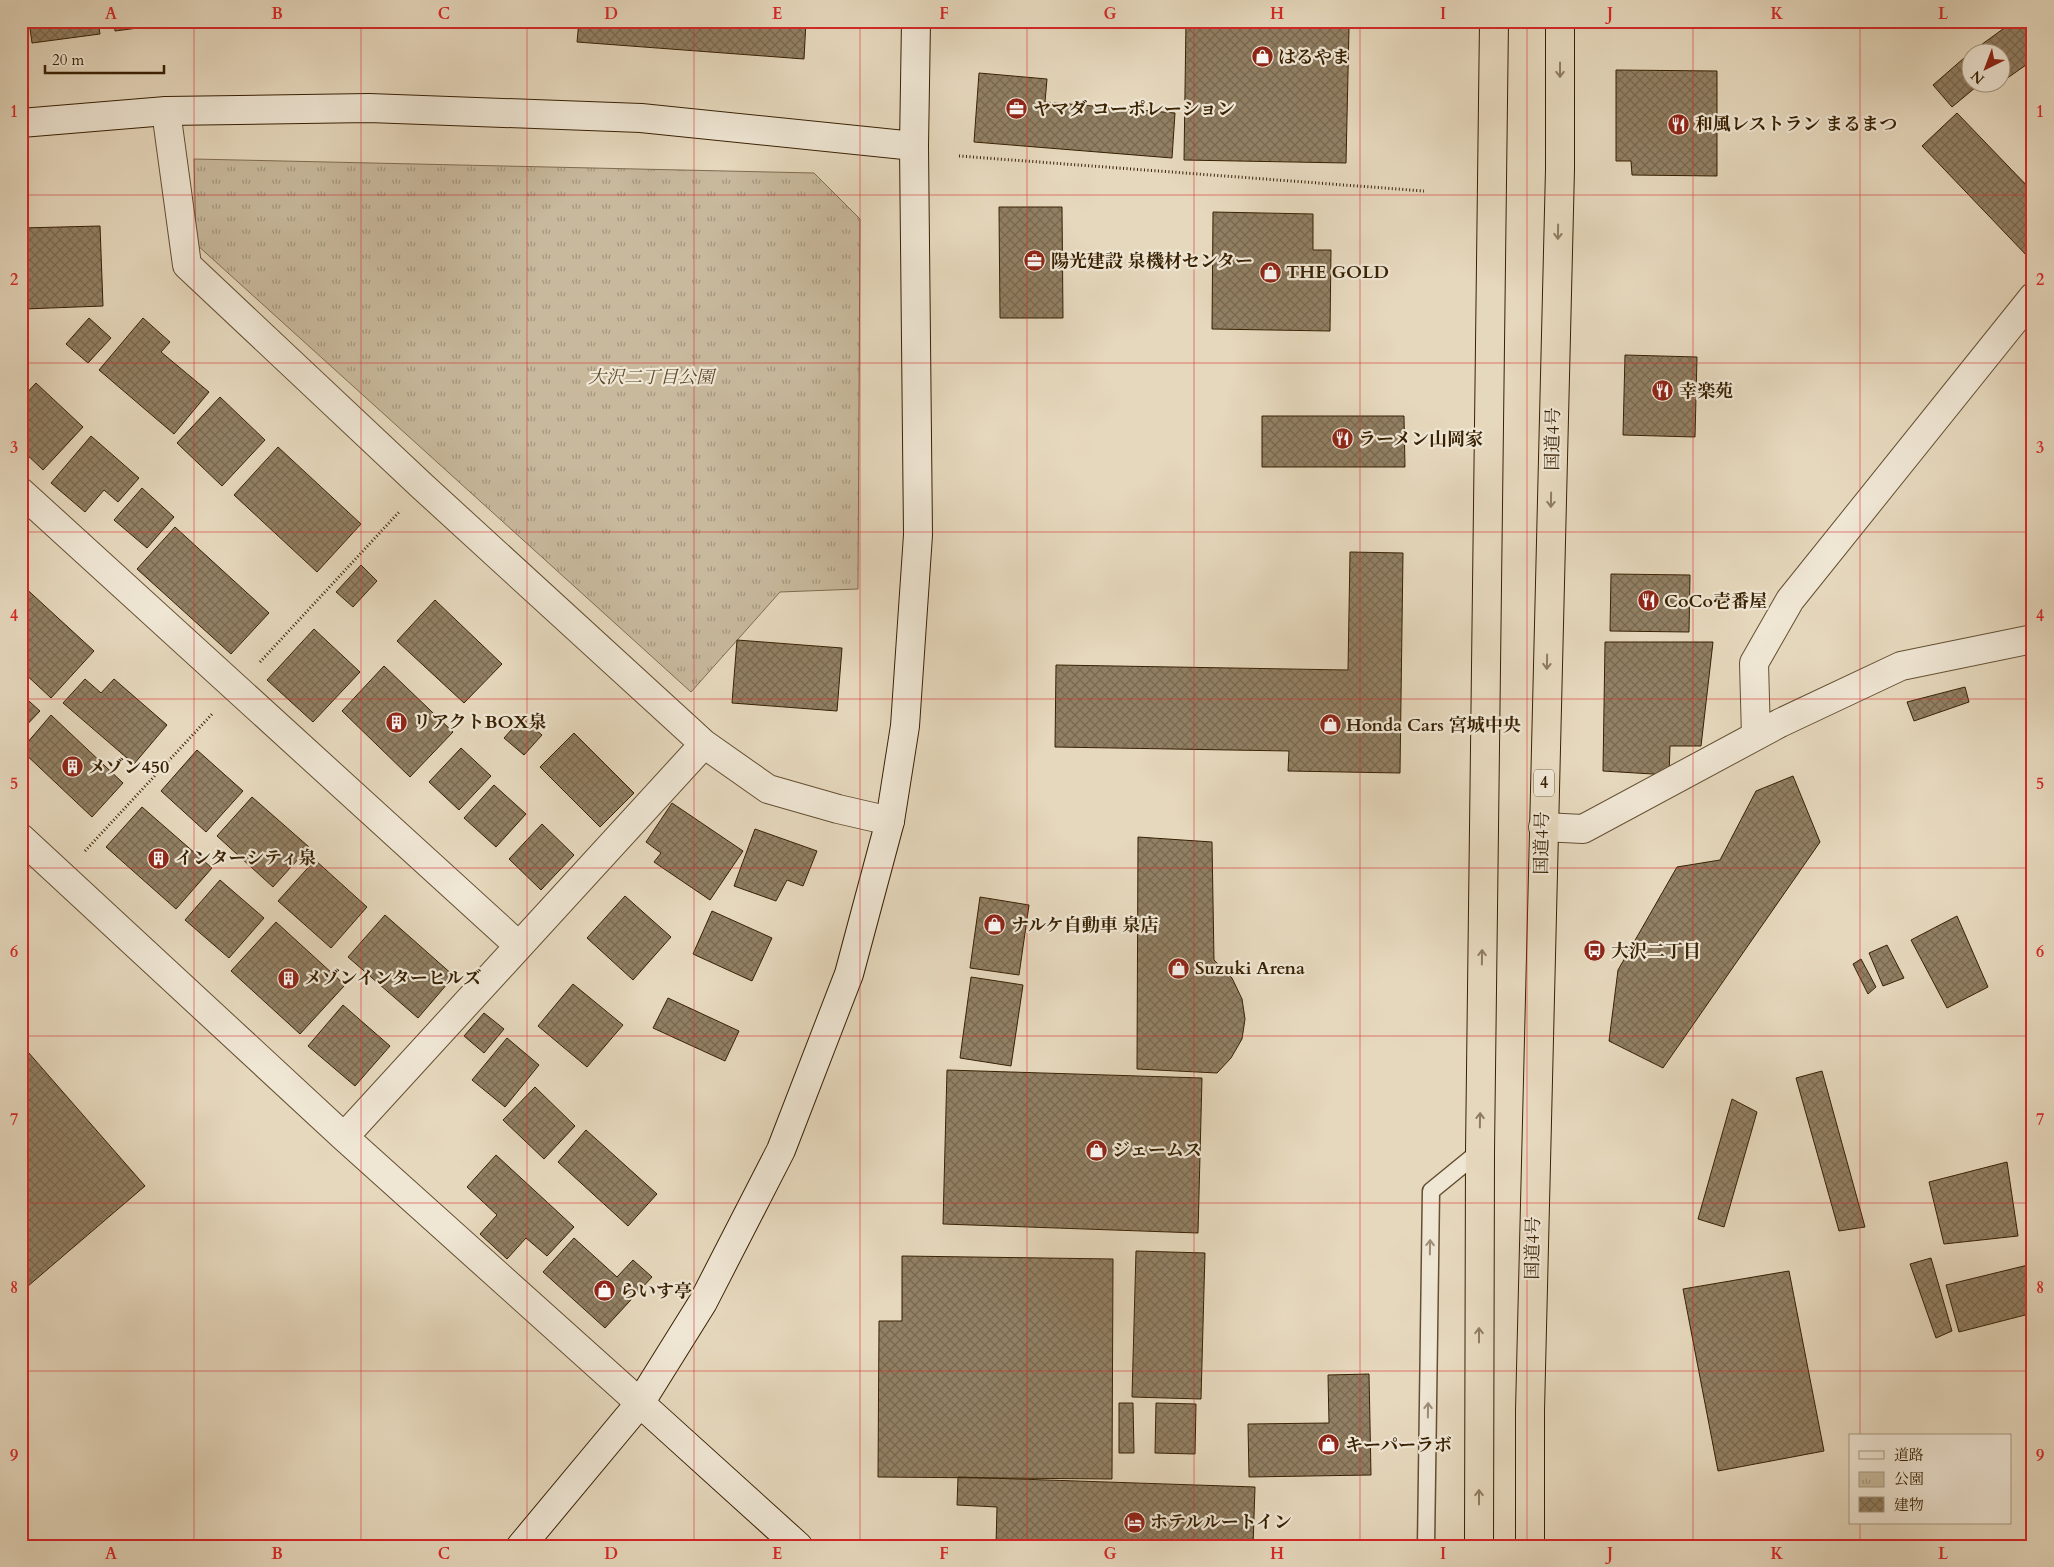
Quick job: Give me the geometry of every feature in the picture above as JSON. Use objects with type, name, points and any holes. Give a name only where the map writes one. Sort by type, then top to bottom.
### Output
[{"type":"highway","points":[[1479,1546],[1480,1151],[1494,21]]},
{"type":"highway","name":"国道4号","points":[[1530,1546],[1530,1411],[1560,169],[1560,21]]},
{"type":"street","points":[[521,1546],[640,1403],[704,1302],[781,1150],[850,974],[890,820],[905,726],[918,535],[914,146],[916,21]]},
{"type":"street","points":[[21,123],[166,111],[369,108],[642,118],[914,146]]},
{"type":"street","points":[[166,111],[186,265],[422,486],[704,744],[768,789],[838,809],[890,820]]},
{"type":"street","points":[[1756,736],[1754,663],[1790,600],[2033,297]]},
{"type":"street","points":[[21,492],[519,946]]},
{"type":"street","points":[[1543,827],[1583,829],[1756,736],[1901,666],[2033,639]]},
{"type":"street","points":[[344,1136],[704,744]]},
{"type":"street","points":[[21,838],[344,1136],[798,1546]]},
{"type":"lane","points":[[1426,1546],[1431,1191],[1480,1151]]},
{"type":"path","points":[[959,156],[1424,191]]},
{"type":"path","points":[[62,876],[422,486]]},
{"type":"green space","name":"大沢二丁目公園","points":[[194,159],[814,173],[860,219],[858,589],[780,592],[691,692],[196,244]]},
{"type":"building","points":[[29,21],[98,21],[100,34],[32,43]]},
{"type":"building","points":[[114,21],[175,21],[176,23],[115,31]]},
{"type":"building","points":[[530,21],[555,21],[555,24]]},
{"type":"building","points":[[579,21],[806,21],[804,59],[577,42]]},
{"type":"building","points":[[1186,21],[1324,21],[1324,28],[1349,28],[1346,163],[1184,160]]},
{"type":"building","points":[[2014,21],[2033,21],[2033,60],[2012,75],[2012,42],[1985,42]]},
{"type":"building","points":[[21,40],[27,69],[21,70]]},
{"type":"building","points":[[1962,60],[1962,92],[1970,92],[1952,107],[1933,85]]},
{"type":"building","points":[[1616,70],[1717,71],[1717,176],[1632,175],[1631,161],[1616,161]]},
{"type":"building","points":[[979,73],[1047,79],[1045,102],[1175,113],[1172,158],[974,142]]},
{"type":"building","points":[[1957,113],[2033,192],[2033,257],[2030,259],[1922,146]]},
{"type":"building","points":[[999,207],[1062,207],[1063,318],[1000,318]]},
{"type":"building","points":[[1213,212],[1313,214],[1313,250],[1331,250],[1330,331],[1212,329]]},
{"type":"building","points":[[100,226],[103,306],[24,309],[21,228]]},
{"type":"building","points":[[89,318],[111,338],[88,363],[66,344]]},
{"type":"building","points":[[143,318],[170,342],[161,352],[209,392],[174,434],[99,370]]},
{"type":"building","points":[[1625,355],[1697,357],[1695,437],[1623,435]]},
{"type":"building","points":[[21,375],[27,380],[21,387]]},
{"type":"building","points":[[36,383],[83,427],[43,470],[21,449],[21,399]]},
{"type":"building","points":[[220,397],[265,440],[222,486],[177,443]]},
{"type":"building","points":[[1262,416],[1404,416],[1405,467],[1262,467]]},
{"type":"building","points":[[91,436],[139,478],[118,502],[104,490],[85,512],[51,483]]},
{"type":"building","points":[[278,447],[361,524],[317,572],[234,495]]},
{"type":"building","points":[[142,488],[174,517],[147,548],[114,520]]},
{"type":"building","points":[[175,527],[269,613],[231,654],[137,569]]},
{"type":"building","points":[[1350,552],[1403,553],[1400,773],[1288,771],[1289,751],[1055,747],[1056,665],[1348,670]]},
{"type":"building","points":[[361,565],[377,581],[353,607],[336,592]]},
{"type":"building","points":[[1611,574],[1690,575],[1689,632],[1610,631]]},
{"type":"building","points":[[21,584],[94,651],[51,698],[21,670]]},
{"type":"building","points":[[435,600],[502,664],[464,703],[397,641]]},
{"type":"building","points":[[314,629],[360,672],[313,722],[267,680]]},
{"type":"building","points":[[737,640],[842,648],[837,711],[732,703]]},
{"type":"building","points":[[1605,642],[1713,642],[1701,746],[1670,746],[1669,775],[1603,771]]},
{"type":"building","name":"リアクトBOX泉","points":[[384,666],[453,732],[410,777],[342,711]]},
{"type":"building","points":[[85,679],[101,693],[114,679],[167,725],[134,764],[63,703]]},
{"type":"building","points":[[1965,687],[1969,702],[1914,721],[1907,702]]},
{"type":"building","points":[[21,694],[40,711],[21,731]]},
{"type":"building","name":"メゾン450","points":[[51,715],[123,783],[92,817],[21,750]]},
{"type":"building","points":[[522,718],[542,735],[524,755],[504,738]]},
{"type":"building","points":[[574,733],[634,793],[600,827],[540,767]]},
{"type":"building","points":[[461,748],[491,776],[459,810],[429,782]]},
{"type":"building","points":[[197,750],[243,791],[206,832],[161,791]]},
{"type":"building","points":[[1793,776],[1820,842],[1663,1068],[1609,1041],[1618,970],[1677,867],[1720,860],[1756,791]]},
{"type":"building","points":[[494,785],[526,814],[496,847],[464,818]]},
{"type":"building","points":[[252,797],[309,847],[273,887],[217,836]]},
{"type":"building","points":[[672,803],[743,851],[710,900],[654,862],[661,853],[646,842]]},
{"type":"building","name":"インターシティ泉","points":[[142,807],[212,868],[176,909],[106,847]]},
{"type":"building","points":[[542,824],[574,855],[541,890],[509,859]]},
{"type":"building","points":[[755,829],[817,851],[803,886],[787,880],[776,901],[734,886]]},
{"type":"building","points":[[1138,837],[1212,842],[1214,960],[1232,978],[1242,999],[1245,1019],[1242,1039],[1231,1058],[1217,1073],[1137,1069]]},
{"type":"building","points":[[315,860],[367,907],[331,948],[278,901]]},
{"type":"building","points":[[220,880],[264,918],[229,958],[185,920]]},
{"type":"building","points":[[625,896],[671,937],[633,980],[587,938]]},
{"type":"building","points":[[980,897],[1029,905],[1019,975],[970,968]]},
{"type":"building","points":[[712,911],[772,938],[752,981],[693,954]]},
{"type":"building","points":[[385,915],[454,976],[418,1018],[348,957]]},
{"type":"building","points":[[1957,916],[1988,987],[1947,1008],[1911,940]]},
{"type":"building","name":"メゾンインターヒルズ","points":[[276,922],[345,985],[300,1034],[231,971]]},
{"type":"building","points":[[1887,945],[1904,978],[1883,986],[1869,953]]},
{"type":"building","points":[[1861,959],[1876,987],[1868,994],[1853,964]]},
{"type":"building","points":[[971,977],[1023,985],[1011,1066],[960,1058]]},
{"type":"building","points":[[573,984],[623,1025],[587,1067],[538,1026]]},
{"type":"building","points":[[668,998],[739,1031],[725,1061],[653,1028]]},
{"type":"building","points":[[343,1005],[390,1046],[355,1086],[308,1046]]},
{"type":"building","points":[[484,1013],[504,1029],[484,1053],[464,1036]]},
{"type":"building","points":[[507,1038],[539,1065],[505,1107],[472,1080]]},
{"type":"building","points":[[21,1044],[145,1186],[21,1292]]},
{"type":"building","points":[[947,1070],[1202,1078],[1198,1233],[943,1224]]},
{"type":"building","points":[[1822,1071],[1865,1227],[1839,1231],[1796,1078]]},
{"type":"building","points":[[535,1087],[575,1126],[544,1159],[503,1120]]},
{"type":"building","points":[[1732,1099],[1757,1112],[1724,1227],[1698,1219]]},
{"type":"building","points":[[586,1130],[657,1194],[628,1226],[558,1162]]},
{"type":"building","points":[[496,1155],[574,1227],[547,1256],[526,1238],[507,1259],[480,1234],[497,1215],[467,1187]]},
{"type":"building","points":[[2007,1162],[2018,1236],[1944,1244],[1929,1182]]},
{"type":"building","points":[[574,1238],[617,1277],[633,1260],[652,1277],[605,1328],[543,1272]]},
{"type":"building","points":[[1136,1251],[1205,1253],[1201,1399],[1132,1397]]},
{"type":"building","points":[[902,1256],[1113,1259],[1112,1479],[878,1477],[879,1321],[902,1321]]},
{"type":"building","points":[[1931,1258],[1952,1331],[1936,1338],[1910,1264]]},
{"type":"building","points":[[2028,1265],[2033,1281],[2033,1313],[1959,1332],[1946,1285]]},
{"type":"building","points":[[1789,1271],[1824,1451],[1718,1471],[1683,1289]]},
{"type":"building","points":[[1369,1374],[1371,1475],[1249,1477],[1248,1424],[1329,1423],[1328,1375]]},
{"type":"building","points":[[1119,1403],[1133,1403],[1134,1453],[1119,1453]]},
{"type":"building","points":[[1156,1403],[1196,1404],[1195,1454],[1155,1453]]},
{"type":"building","points":[[958,1477],[1255,1487],[1253,1546],[996,1546],[997,1507],[957,1505]]},
{"type":"place","name":"はるやま","points":[[1262,57]]},
{"type":"place","name":"ヤマダ コーポレーション","points":[[1017,109]]},
{"type":"place","name":"和風レストラン まるまつ","points":[[1679,124]]},
{"type":"place","name":"陽光建設 泉機材センター","points":[[1035,261]]},
{"type":"place","name":"THE GOLD","points":[[1270,272]]},
{"type":"place","name":"幸楽苑","points":[[1663,391]]},
{"type":"place","name":"ラーメン山岡家","points":[[1342,439]]},
{"type":"place","name":"CoCo壱番屋","points":[[1648,601]]},
{"type":"place","name":"リアクトBOX泉","points":[[397,722]]},
{"type":"place","name":"Honda Cars 宮城中央","points":[[1330,725]]},
{"type":"place","name":"メゾン450","points":[[72,767]]},
{"type":"place","name":"インターシティ泉","points":[[159,858]]},
{"type":"place","name":"ナルケ自動車 泉店","points":[[995,925]]},
{"type":"place","name":"大沢二丁目","points":[[1595,951]]},
{"type":"place","name":"Suzuki Arena","points":[[1179,968]]},
{"type":"place","name":"メゾンインターヒルズ","points":[[288,978]]},
{"type":"place","name":"ジェームス","points":[[1096,1150]]},
{"type":"place","name":"らいす亭","points":[[604,1291]]},
{"type":"place","name":"キーパーラボ","points":[[1329,1445]]},
{"type":"place","name":"ホテルルートイン","points":[[1134,1522]]}]
